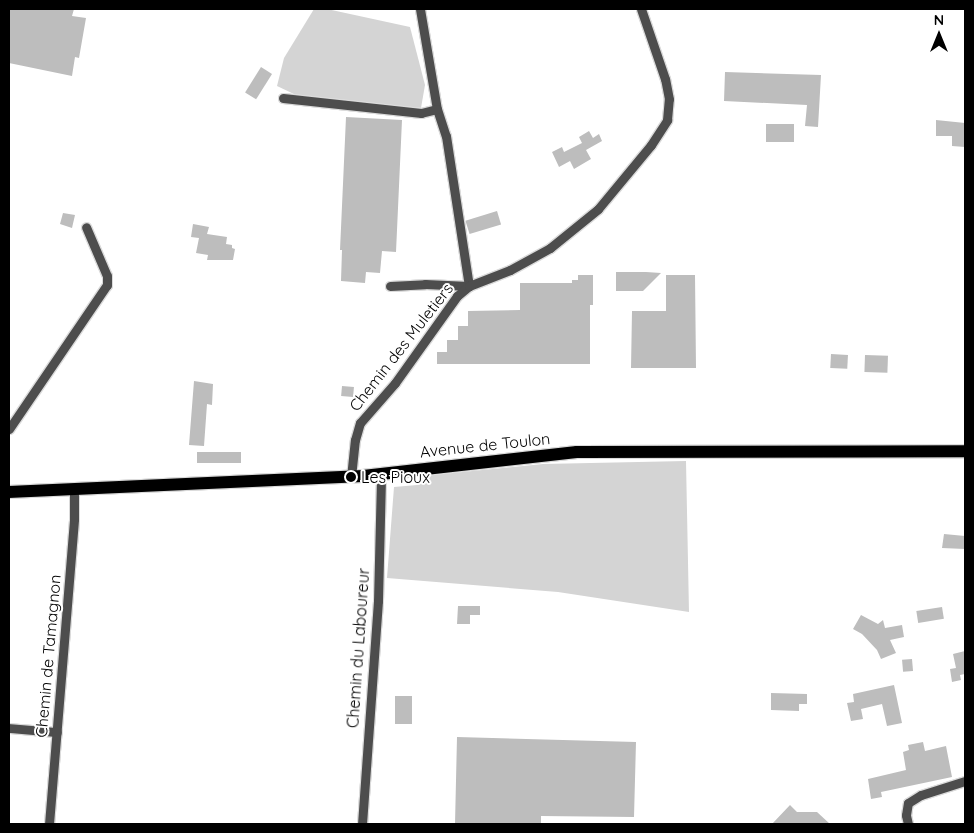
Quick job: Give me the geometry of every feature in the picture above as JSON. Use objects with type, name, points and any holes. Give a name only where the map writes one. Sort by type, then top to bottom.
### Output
[{"type":"main road","name":"Avenue de Toulon","points":[[9,492],[351,477],[577,452],[965,451]]},
{"type":"street","points":[[390,286],[425,284],[469,286],[446,136],[437,109],[420,9]]},
{"type":"street","name":"Chemin des Muletiers","points":[[351,477],[355,440],[360,423],[395,383],[457,296],[469,286],[510,270],[550,248],[598,209],[651,145],[667,120],[669,99],[665,78],[641,9]]},
{"type":"street","points":[[283,98],[421,113],[437,109]]},
{"type":"street","points":[[9,429],[107,285],[107,276],[86,227]]},
{"type":"street","name":"Chemin du Laboureur","points":[[362,824],[378,601],[380,474]]},
{"type":"street","name":"Chemin de Tamagnon","points":[[49,824],[74,519],[74,489]]},
{"type":"street","points":[[9,728],[57,732]]},
{"type":"street","points":[[908,824],[906,815],[908,803],[921,795],[965,781]]},
{"type":"shaded area","points":[[314,9],[327,9],[410,27],[425,85],[421,108],[296,95],[277,86],[284,58]]},
{"type":"shaded area","points":[[686,461],[689,612],[558,592],[387,578],[394,487],[417,485],[422,476],[543,464]]},
{"type":"building","points":[[9,9],[74,9],[72,16],[86,18],[79,58],[75,57],[72,76],[9,63]]},
{"type":"building","points":[[261,67],[272,74],[256,99],[245,92]]},
{"type":"building","points":[[725,72],[821,75],[818,127],[805,126],[807,105],[724,101]]},
{"type":"building","points":[[346,117],[402,120],[396,252],[382,251],[380,273],[366,272],[365,283],[341,281],[342,250],[340,250]]},
{"type":"building","points":[[936,120],[965,123],[965,147],[952,146],[952,136],[936,136]]},
{"type":"building","points":[[766,124],[794,124],[794,142],[766,142]]},
{"type":"building","points":[[589,131],[593,138],[599,134],[602,141],[586,150],[591,159],[574,169],[570,161],[559,167],[552,152],[562,147],[564,152],[582,143],[579,137]]},
{"type":"building","points":[[497,211],[501,224],[470,234],[465,221]]},
{"type":"building","points":[[63,213],[75,215],[72,228],[60,224]]},
{"type":"building","points":[[193,224],[209,227],[207,234],[227,237],[226,244],[232,245],[232,248],[235,249],[233,260],[207,260],[208,255],[196,253],[199,238],[191,237]]},
{"type":"building","points":[[616,272],[661,273],[643,291],[616,291]]},
{"type":"building","points":[[578,275],[593,275],[593,305],[590,305],[590,364],[437,364],[437,352],[447,352],[447,340],[458,340],[458,326],[468,326],[468,311],[520,310],[520,283],[572,283],[572,280],[578,280]]},
{"type":"building","points":[[666,275],[695,275],[696,368],[631,368],[632,311],[666,311]]},
{"type":"building","points":[[831,354],[848,355],[847,369],[830,368]]},
{"type":"building","points":[[865,355],[888,356],[887,373],[864,372]]},
{"type":"building","points":[[194,381],[213,384],[212,405],[207,404],[204,446],[189,445]]},
{"type":"building","points":[[342,386],[354,387],[353,397],[341,396]]},
{"type":"building","points":[[197,452],[241,452],[241,463],[197,463]]},
{"type":"building","points":[[944,534],[965,536],[965,549],[942,548]]},
{"type":"building","points":[[458,606],[480,606],[480,615],[470,615],[470,624],[457,624]]},
{"type":"building","points":[[942,607],[944,619],[918,623],[916,611]]},
{"type":"building","points":[[861,615],[878,624],[883,620],[885,628],[902,625],[904,637],[890,640],[896,653],[881,659],[877,650],[862,634],[853,629]]},
{"type":"building","points":[[965,651],[965,674],[960,675],[961,680],[952,682],[950,669],[956,668],[953,654]]},
{"type":"building","points":[[912,659],[913,671],[903,672],[902,660]]},
{"type":"building","points":[[894,685],[902,723],[887,726],[882,704],[861,709],[863,719],[851,721],[847,703],[854,702],[853,694]]},
{"type":"building","points":[[771,693],[807,694],[807,704],[799,704],[799,711],[771,710]]},
{"type":"building","points":[[395,696],[412,696],[412,724],[395,724]]},
{"type":"building","points":[[457,737],[636,742],[634,817],[541,816],[541,824],[455,824]]},
{"type":"building","points":[[923,742],[925,751],[946,746],[952,777],[881,792],[882,797],[871,799],[868,779],[906,770],[903,752],[909,750],[908,745]]},
{"type":"building","points":[[790,805],[797,812],[817,812],[830,824],[772,824]]},
{"type":"place","name":"Les Pioux","points":[[351,477]]}]
